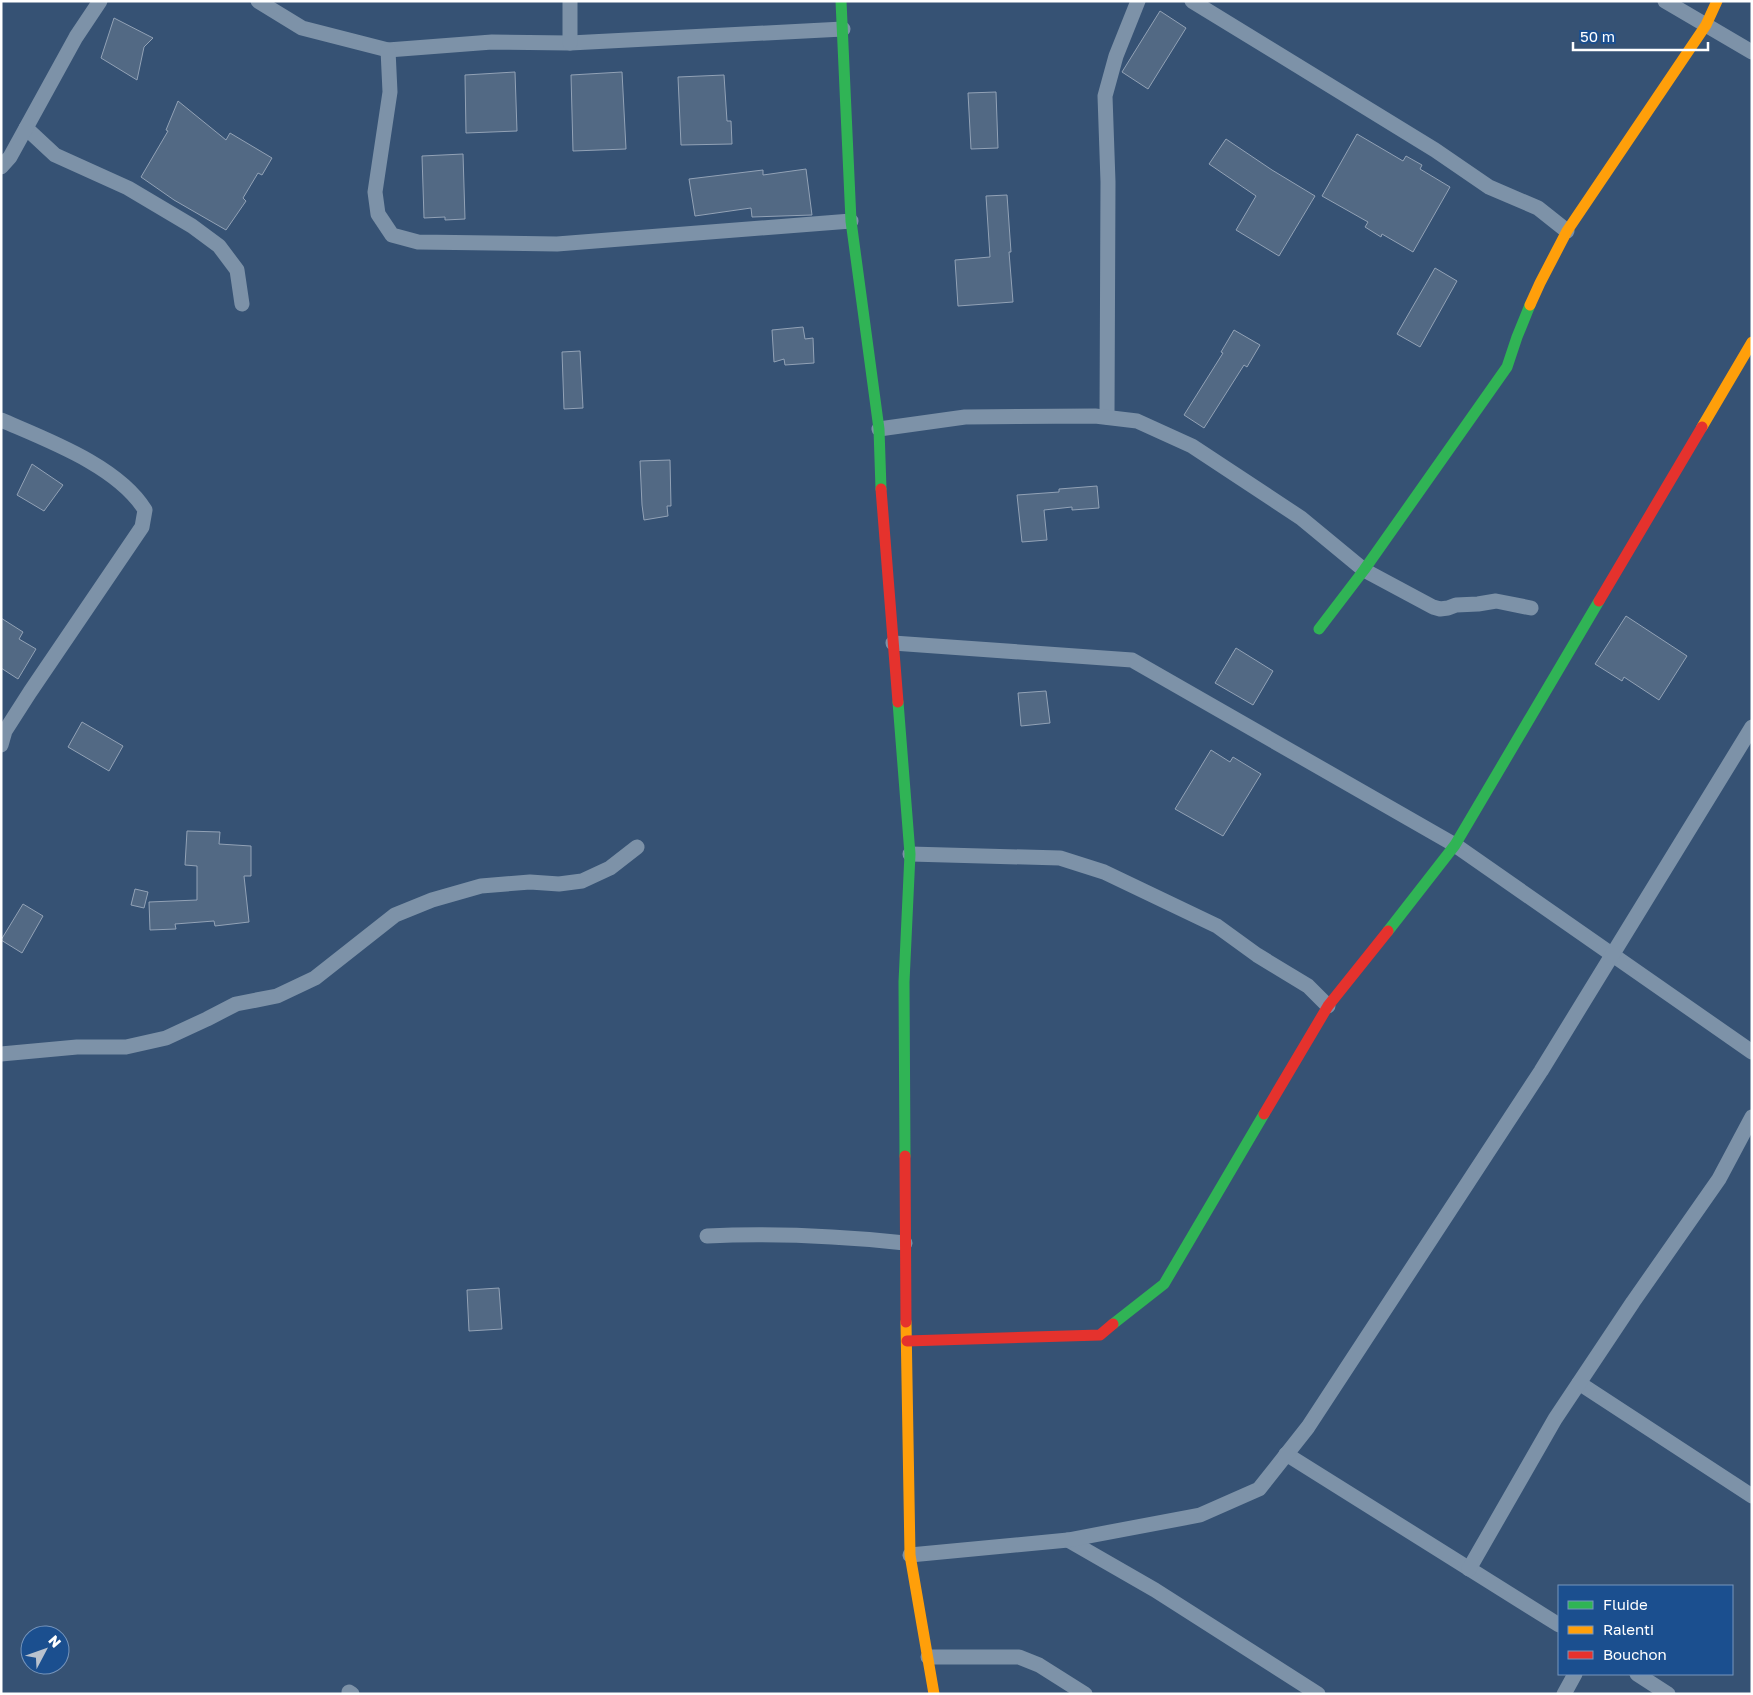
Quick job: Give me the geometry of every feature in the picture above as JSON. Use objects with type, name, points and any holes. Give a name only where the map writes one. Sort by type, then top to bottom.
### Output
[{"type":"street","points":[[1,167],[10,157],[76,37],[100,1]]},
{"type":"street","points":[[258,1],[302,28],[388,50],[492,42],[570,43],[842,29]]},
{"type":"street","points":[[570,1],[570,43]]},
{"type":"street","points":[[841,1],[851,221],[879,429],[881,499],[910,854],[904,982],[905,1243],[910,1555],[934,1694]]},
{"type":"street","points":[[1107,417],[1108,182],[1105,96],[1116,56],[1138,1]]},
{"type":"street","points":[[1192,1],[1436,150],[1489,186],[1538,208],[1567,231]]},
{"type":"street","points":[[1666,1],[1752,52]]},
{"type":"street","points":[[1319,630],[1364,570],[1507,367],[1517,337],[1540,283],[1567,231],[1706,25],[1717,1]]},
{"type":"street","points":[[388,50],[390,92],[374,192],[378,214],[392,235],[418,242],[557,244],[851,221]]},
{"type":"street","points":[[26,128],[55,155],[128,188],[192,226],[219,246],[237,270],[242,304]]},
{"type":"street","points":[[907,1341],[1100,1336],[1164,1284],[1328,1006],[1455,846],[1752,342]]},
{"type":"street","points":[[879,429],[965,417],[1095,416],[1136,421],[1192,446],[1301,518],[1364,570],[1433,607],[1440,609],[1456,604],[1478,604],[1496,601],[1531,608]]},
{"type":"street","points":[[1,420],[48,441],[106,471],[137,497],[145,510],[142,527],[25,700],[5,731],[1,745]]},
{"type":"street","points":[[893,643],[1132,660],[1455,846],[1752,1052]]},
{"type":"street","points":[[910,1555],[1068,1540],[1200,1514],[1259,1489],[1308,1427],[1541,1071],[1752,727]]},
{"type":"street","points":[[1,1054],[78,1047],[126,1047],[166,1038],[208,1020],[236,1004],[277,996],[315,978],[395,915],[432,900],[481,886],[530,882],[559,884],[582,881],[610,868],[637,847]]},
{"type":"street","points":[[910,854],[1060,858],[1104,872],[1217,926],[1257,955],[1308,986],[1328,1006]]},
{"type":"street","points":[[1469,1569],[1555,1419],[1633,1302],[1719,1179],[1752,1117]]},
{"type":"street","points":[[707,1236],[750,1234],[830,1236],[905,1243]]},
{"type":"street","points":[[1579,1383],[1752,1496]]},
{"type":"street","points":[[1286,1454],[1558,1624]]},
{"type":"street","points":[[1068,1540],[1155,1590],[1318,1694]]},
{"type":"street","points":[[928,1657],[1019,1657],[1039,1665],[1085,1694]]},
{"type":"street","points":[[1564,1694],[1574,1675]]},
{"type":"street","points":[[1638,1675],[1668,1694]]},
{"type":"building","points":[[1160,11],[1186,28],[1148,89],[1122,72]]},
{"type":"building","points":[[114,18],[153,38],[144,47],[137,80],[101,58]]},
{"type":"building","points":[[515,72],[517,131],[466,133],[465,75]]},
{"type":"building","points":[[622,72],[626,149],[573,151],[571,75]]},
{"type":"building","points":[[724,75],[727,121],[731,121],[732,144],[681,145],[678,77]]},
{"type":"building","points":[[996,92],[998,148],[971,149],[968,93]]},
{"type":"building","points":[[178,101],[226,140],[230,133],[272,158],[262,175],[258,173],[243,198],[246,201],[226,230],[174,200],[141,177],[168,131],[166,130]]},
{"type":"building","points":[[1357,134],[1403,161],[1406,156],[1422,165],[1420,169],[1450,187],[1413,252],[1382,234],[1381,237],[1365,227],[1368,222],[1322,196]]},
{"type":"building","points":[[1226,139],[1315,196],[1279,256],[1236,230],[1256,196],[1209,164]]},
{"type":"building","points":[[463,154],[465,219],[445,220],[445,217],[424,218],[422,156]]},
{"type":"building","points":[[806,169],[812,215],[752,217],[751,208],[695,216],[689,179],[763,170],[763,175]]},
{"type":"building","points":[[1007,195],[1013,302],[958,306],[955,260],[990,257],[986,196]]},
{"type":"building","points":[[1435,268],[1457,281],[1420,347],[1397,334]]},
{"type":"building","points":[[803,327],[805,339],[813,338],[814,363],[785,365],[784,359],[774,362],[772,330]]},
{"type":"building","points":[[1234,330],[1260,345],[1247,367],[1244,365],[1204,428],[1184,415],[1223,353],[1221,352]]},
{"type":"building","points":[[580,351],[583,408],[564,409],[562,352]]},
{"type":"building","points":[[670,460],[671,506],[667,506],[668,516],[644,520],[640,461]]},
{"type":"building","points":[[32,464],[63,485],[44,511],[17,495]]},
{"type":"building","points":[[1097,486],[1099,508],[1072,510],[1072,507],[1044,510],[1047,540],[1022,542],[1017,495],[1059,492],[1059,489]]},
{"type":"building","points":[[1626,616],[1687,656],[1659,700],[1624,677],[1622,681],[1595,664]]},
{"type":"building","points":[[1,618],[23,632],[19,639],[36,649],[18,679],[1,668]]},
{"type":"building","points":[[1236,648],[1273,671],[1253,705],[1215,683]]},
{"type":"building","points":[[1046,691],[1050,723],[1021,726],[1018,693]]},
{"type":"building","points":[[82,722],[123,746],[109,771],[68,747]]},
{"type":"building","points":[[1211,750],[1230,762],[1233,757],[1261,774],[1223,836],[1175,809]]},
{"type":"building","points":[[187,831],[220,832],[219,844],[251,846],[251,876],[244,876],[249,922],[215,926],[214,921],[175,924],[176,929],[150,930],[149,902],[197,900],[197,866],[185,865]]},
{"type":"building","points":[[135,889],[148,892],[144,908],[131,905]]},
{"type":"building","points":[[23,904],[43,916],[22,953],[1,940]]},
{"type":"building","points":[[499,1288],[502,1329],[469,1331],[467,1290]]},
{"type":"traffic: fast","points":[[841,1],[851,221],[879,429],[881,489]]},
{"type":"traffic: fast","points":[[1319,629],[1364,570],[1507,367],[1530,305]]},
{"type":"traffic: fast","points":[[1388,931],[1455,845],[1599,601]]},
{"type":"traffic: fast","points":[[898,702],[910,854],[904,982],[905,1156]]},
{"type":"traffic: fast","points":[[1113,1324],[1164,1284],[1264,1114]]},
{"type":"traffic: slow","points":[[1530,305],[1567,231],[1706,25],[1717,1]]},
{"type":"traffic: slow","points":[[1702,427],[1752,342]]},
{"type":"traffic: slow","points":[[906,1322],[910,1555],[934,1694]]},
{"type":"traffic: jam","points":[[1599,601],[1702,427]]},
{"type":"traffic: jam","points":[[881,489],[898,702]]},
{"type":"traffic: jam","points":[[1264,1114],[1328,1006],[1388,931]]},
{"type":"traffic: jam","points":[[905,1156],[906,1322]]},
{"type":"traffic: jam","points":[[907,1341],[1100,1335],[1113,1324]]}]
